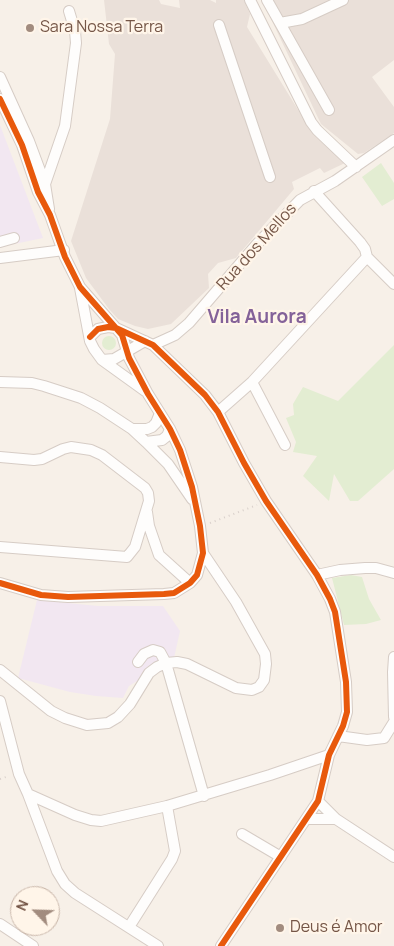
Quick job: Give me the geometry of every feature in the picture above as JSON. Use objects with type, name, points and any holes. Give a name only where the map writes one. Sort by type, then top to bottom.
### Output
[{"type":"street","points":[[250,0],[311,122],[356,167]]},
{"type":"street","points":[[267,0],[329,110]]},
{"type":"street","points":[[280,23],[302,19],[342,0]]},
{"type":"street","points":[[41,188],[65,126],[76,43],[75,31],[69,11]]},
{"type":"street","points":[[219,25],[270,177]]},
{"type":"street","points":[[0,78],[29,141],[41,188],[65,257],[80,287],[122,335],[127,352],[148,394],[170,429],[187,467],[200,526],[203,553],[197,575],[190,583],[174,593],[68,597],[41,595],[0,583]]},
{"type":"street","points":[[0,99],[41,188]]},
{"type":"street","name":"Rua dos Mellos","points":[[127,352],[175,335],[185,327],[285,214],[300,200],[335,181],[394,140]]},
{"type":"street","points":[[314,191],[360,242],[365,249],[367,257],[394,284]]},
{"type":"street","points":[[0,242],[14,238]]},
{"type":"street","points":[[0,258],[64,250]]},
{"type":"street","points":[[218,412],[252,382],[367,257]]},
{"type":"street","points":[[80,287],[94,349],[102,360],[148,394]]},
{"type":"street","points":[[90,337],[98,328],[116,328],[149,343],[194,384],[218,412],[244,464],[266,501],[317,575],[335,612],[346,676],[347,712],[329,754],[318,801],[220,946]]},
{"type":"street","points":[[102,360],[114,359],[127,352]]},
{"type":"street","points":[[0,382],[32,384],[81,398],[100,408],[132,429],[146,442],[173,470],[194,502]]},
{"type":"street","points":[[252,382],[285,445]]},
{"type":"street","points":[[132,429],[152,427],[160,413]]},
{"type":"street","points":[[146,442],[162,440],[167,436],[170,429]]},
{"type":"street","points":[[0,457],[34,460],[42,459],[71,447],[91,450],[102,455],[145,488],[149,501],[135,546],[127,556],[0,547]]},
{"type":"street","points":[[147,510],[149,526],[159,555],[190,583]]},
{"type":"street","points":[[0,670],[51,711],[77,723],[87,725],[108,723],[118,717],[130,704],[149,674],[157,667],[166,663],[177,662],[187,664],[236,688],[252,690],[259,686],[264,680],[265,654],[236,602],[203,553]]},
{"type":"street","points":[[317,575],[340,570],[365,568],[376,568],[394,574]]},
{"type":"street","points":[[138,662],[144,654],[153,650],[160,652],[166,663],[204,796]]},
{"type":"street","points":[[394,657],[394,718]]},
{"type":"street","points":[[0,701],[19,774],[57,871],[65,884],[158,946]]},
{"type":"street","points":[[338,736],[367,740],[384,738],[394,722]]},
{"type":"street","points":[[28,794],[75,815],[101,821],[204,796],[329,754]]},
{"type":"street","points":[[318,801],[336,819],[394,857]]},
{"type":"street","points":[[129,927],[172,860],[175,851],[167,806]]},
{"type":"street","points":[[307,819],[336,819]]},
{"type":"street","points":[[242,834],[281,857]]},
{"type":"street","points":[[0,924],[33,946]]},
{"type":"path","points":[[200,526],[266,501]]},
{"type":"shaded area","points":[[104,0],[159,0],[161,4],[180,8],[179,0],[210,0],[216,3],[216,0],[244,0],[250,14],[247,27],[313,134],[345,163],[324,173],[320,168],[292,182],[294,189],[236,258],[218,263],[208,274],[209,288],[171,324],[148,329],[118,319],[109,309],[86,278],[71,241],[110,119],[115,54],[109,44]]},
{"type":"shaded area","points":[[262,0],[394,0],[394,60],[372,77],[394,107],[394,133],[364,153],[358,154],[321,124]]},
{"type":"shaded area","points":[[0,125],[43,238],[0,247]]},
{"type":"shaded area","points":[[37,600],[98,606],[163,606],[180,631],[174,658],[129,686],[123,698],[70,692],[18,678]]},
{"type":"green space","points":[[381,163],[394,183],[394,199],[382,206],[362,177]]},
{"type":"green space","points":[[106,336],[112,336],[116,343],[112,350],[106,350],[102,346],[102,340]]},
{"type":"green space","points":[[394,345],[394,469],[358,501],[350,501],[334,474],[329,501],[303,476],[317,456],[293,452],[296,442],[286,418],[294,415],[293,404],[303,387],[338,401]]},
{"type":"green space","points":[[351,575],[362,577],[369,599],[381,620],[366,624],[344,625],[332,578]]},
{"type":"cycle path","points":[[0,99],[22,145],[38,192],[50,215],[65,257],[80,287],[122,335],[129,358],[180,450],[192,487],[203,553],[197,575],[190,583],[174,593],[68,597],[41,595],[0,583]]},
{"type":"cycle path","points":[[90,337],[98,329],[116,328],[153,345],[205,395],[218,412],[266,501],[317,575],[335,612],[346,682],[347,712],[343,726],[329,755],[318,801],[221,946]]},
{"type":"place","name":"Sara Nossa Terra","points":[[30,28]]},
{"type":"place","name":"Deus é Amor","points":[[280,928]]},
{"type":"district","name":"Vila Aurora","points":[[257,318]]}]
